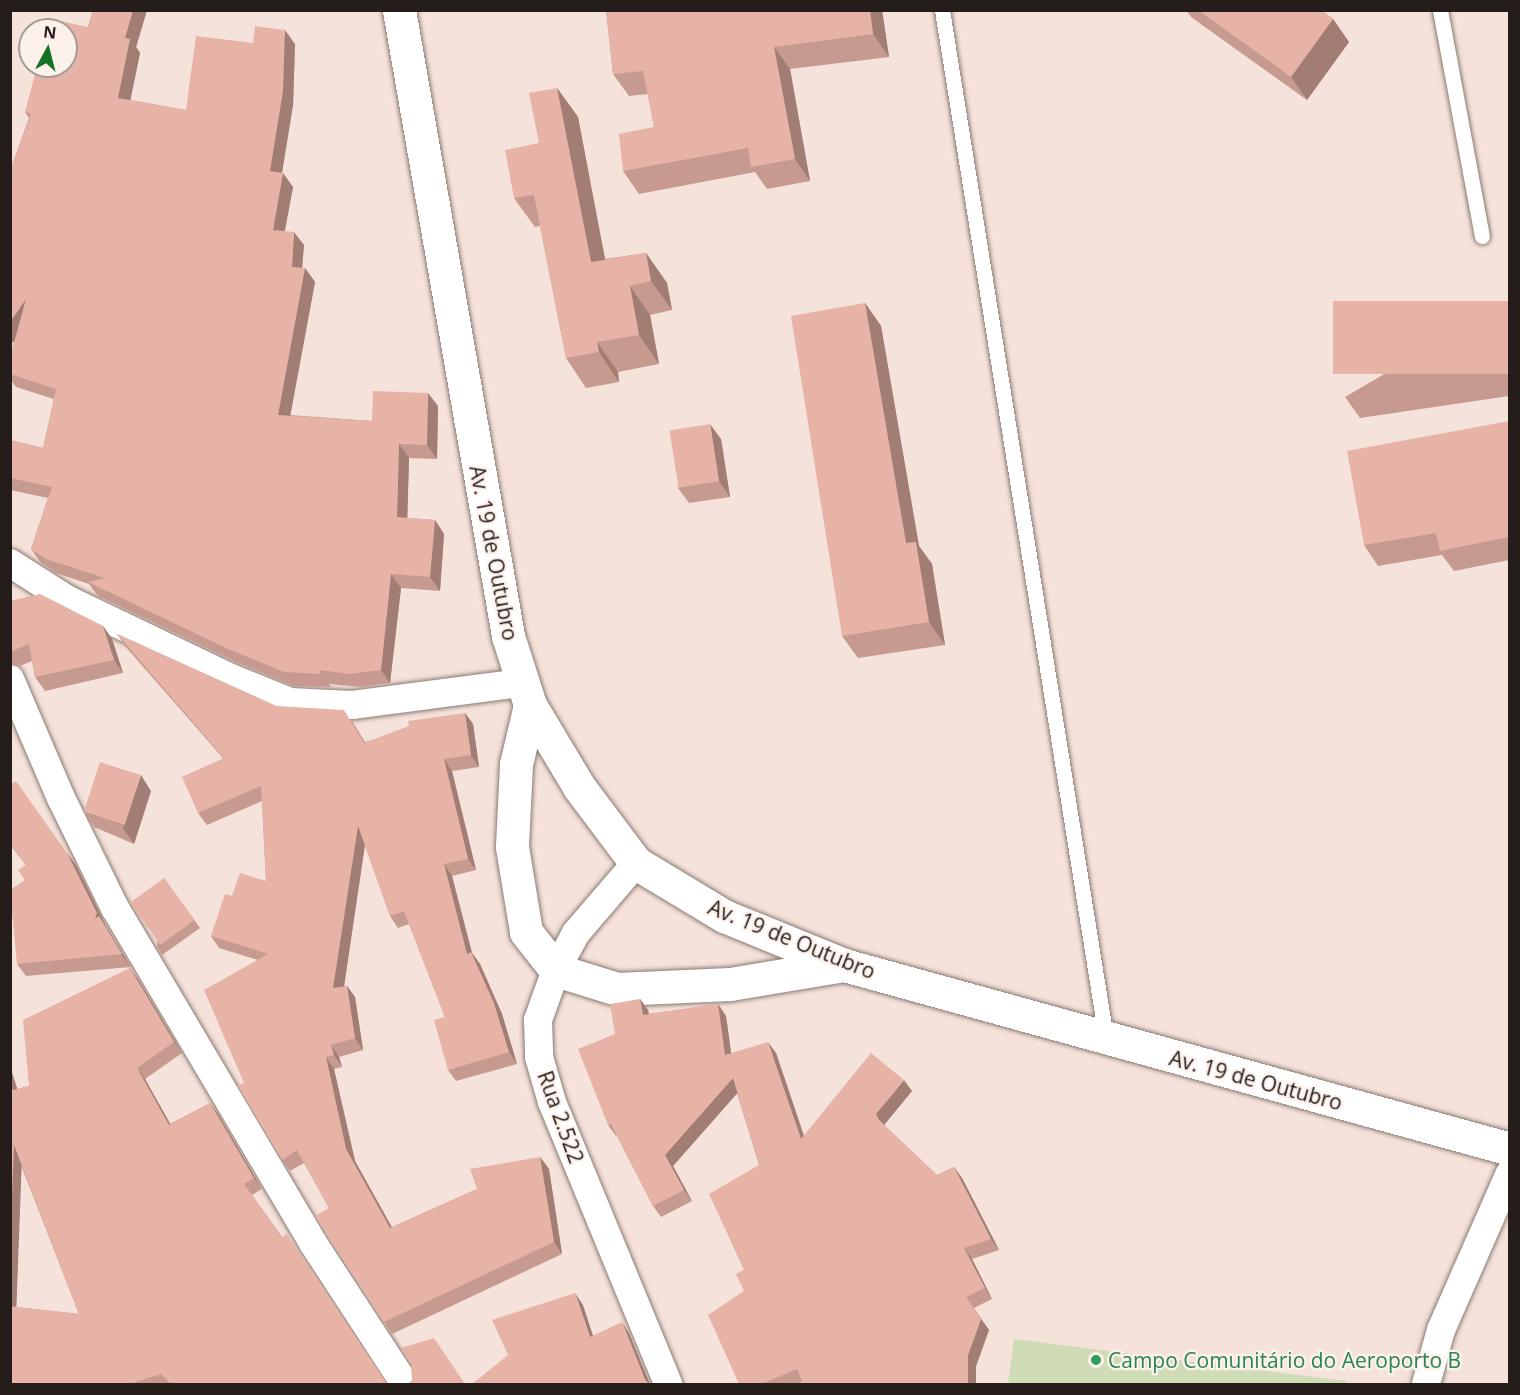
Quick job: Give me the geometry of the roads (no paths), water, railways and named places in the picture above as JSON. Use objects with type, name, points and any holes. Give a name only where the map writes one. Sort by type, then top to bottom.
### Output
[{"type":"street","name":"Av. 19 de Outubro","points":[[399,10],[508,636],[526,694],[579,787],[636,863],[724,916],[844,965],[1509,1149]]},
{"type":"street","points":[[10,563],[68,600],[231,678],[290,702],[352,705],[526,694],[516,764],[512,847],[526,932],[556,970],[617,989],[730,984],[844,965]]},
{"type":"street","points":[[10,679],[61,798],[115,908],[313,1243],[405,1384]]},
{"type":"street","name":"Rua 2.522","points":[[636,863],[576,933],[556,970],[538,1020],[539,1057],[552,1102],[668,1384]]},
{"type":"street","points":[[1426,1384],[1441,1330],[1509,1173]]},
{"type":"lane","points":[[942,10],[1106,1039]]},
{"type":"lane","points":[[1440,10],[1482,236]]},
{"type":"place","name":"Campo Comunitário do Aeroporto B","points":[[1096,1360]]}]
